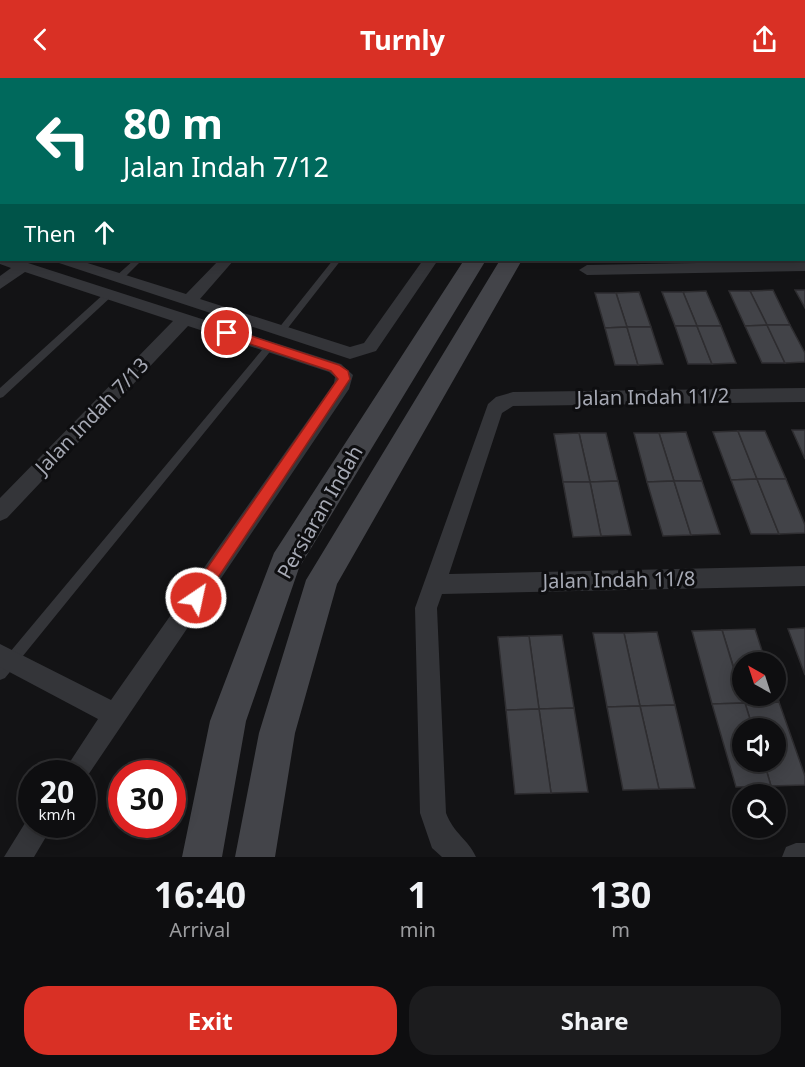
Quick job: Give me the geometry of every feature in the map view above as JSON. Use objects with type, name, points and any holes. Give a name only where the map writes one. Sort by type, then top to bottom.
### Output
[{"type":"main road","name":"Persiaran Indah","points":[[202,857],[228,721],[285,563],[475,261]]},
{"type":"main road","name":"Persiaran Indah","points":[[255,857],[277,733],[322,580],[510,261]]},
{"type":"street","points":[[8,261],[109,294],[281,331],[351,353],[370,347],[429,261]]},
{"type":"street","points":[[67,261],[119,278],[270,346],[335,368],[344,375],[343,384],[85,760]]},
{"type":"street","name":"Jalan Indah 7/13","points":[[0,512],[187,310],[226,261]]},
{"type":"street","points":[[0,284],[23,266]]},
{"type":"street","points":[[588,270],[805,266]]},
{"type":"street","name":"Jalan Indah 11/2","points":[[434,584],[494,409],[502,402],[513,399],[805,395]]},
{"type":"street","name":"Jalan Indah 11/8","points":[[434,584],[805,576]]},
{"type":"street","points":[[434,584],[426,608],[433,813],[442,838],[460,856]]},
{"type":"street","points":[[4,663],[116,715]]},
{"type":"street","points":[[18,857],[31,838]]},
{"type":"street","points":[[796,857],[805,857]]},
{"type":"lane","points":[[119,278],[137,261]]},
{"type":"lane","points":[[281,331],[336,261]]},
{"type":"lane","points":[[0,394],[109,294]]},
{"type":"lane","points":[[4,663],[270,346]]},
{"type":"building","points":[[773,290],[790,325],[767,325],[750,291]]},
{"type":"building","points":[[795,290],[805,290],[805,308]]},
{"type":"building","points":[[706,291],[721,326],[697,326],[683,292]]},
{"type":"building","points":[[729,291],[750,291],[767,325],[745,326]]},
{"type":"building","points":[[639,292],[651,327],[627,327],[616,293]]},
{"type":"building","points":[[662,292],[683,292],[697,326],[675,326]]},
{"type":"building","points":[[595,293],[616,293],[627,327],[605,328]]},
{"type":"building","points":[[767,325],[785,363],[762,363],[745,326]]},
{"type":"building","points":[[767,325],[790,325],[805,353],[805,362],[785,363]]},
{"type":"building","points":[[675,326],[697,326],[712,364],[688,364]]},
{"type":"building","points":[[697,326],[721,326],[736,363],[712,364]]},
{"type":"building","points":[[627,327],[638,365],[615,365],[605,328]]},
{"type":"building","points":[[627,327],[651,327],[663,364],[638,365]]},
{"type":"building","points":[[792,430],[805,430],[805,459]]},
{"type":"building","points":[[738,431],[757,479],[731,480],[713,432]]},
{"type":"building","points":[[738,431],[765,431],[786,479],[757,479]]},
{"type":"building","points":[[686,432],[702,481],[674,481],[659,433]]},
{"type":"building","points":[[579,433],[606,433],[618,481],[590,482]]},
{"type":"building","points":[[579,433],[590,482],[563,482],[554,434]]},
{"type":"building","points":[[634,433],[659,433],[674,481],[647,482]]},
{"type":"building","points":[[757,479],[779,534],[751,534],[731,480]]},
{"type":"building","points":[[757,479],[786,479],[805,525],[805,533],[779,534]]},
{"type":"building","points":[[618,481],[631,535],[601,536],[590,482]]},
{"type":"building","points":[[674,481],[691,535],[663,536],[647,482]]},
{"type":"building","points":[[674,481],[702,481],[720,534],[691,535]]},
{"type":"building","points":[[563,482],[590,482],[601,536],[573,537]]},
{"type":"building","points":[[805,628],[805,675],[788,629]]},
{"type":"building","points":[[755,629],[762,652],[732,652],[732,662],[722,630]]},
{"type":"building","points":[[722,630],[732,663],[732,703],[712,704],[692,631]]},
{"type":"building","points":[[657,632],[675,705],[640,706],[624,633]]},
{"type":"building","points":[[593,633],[624,633],[640,706],[607,707]]},
{"type":"building","points":[[562,635],[574,708],[539,709],[529,636]]},
{"type":"building","points":[[529,636],[539,709],[506,710],[498,637]]},
{"type":"building","points":[[712,704],[746,706],[750,718],[732,718],[732,772],[767,772],[770,784],[735,784]]},
{"type":"building","points":[[675,705],[695,788],[659,789],[640,706]]},
{"type":"building","points":[[640,706],[659,789],[623,790],[607,707]]},
{"type":"building","points":[[746,706],[780,706],[785,718],[750,718]]},
{"type":"building","points":[[574,708],[588,792],[551,793],[539,709]]},
{"type":"building","points":[[539,709],[551,793],[515,794],[506,710]]},
{"type":"building","points":[[786,722],[805,776],[805,785],[770,784],[767,772],[786,772]]},
{"type":"route","points":[[196,598],[343,384],[344,379],[344,375],[335,368],[227,333]]}]
